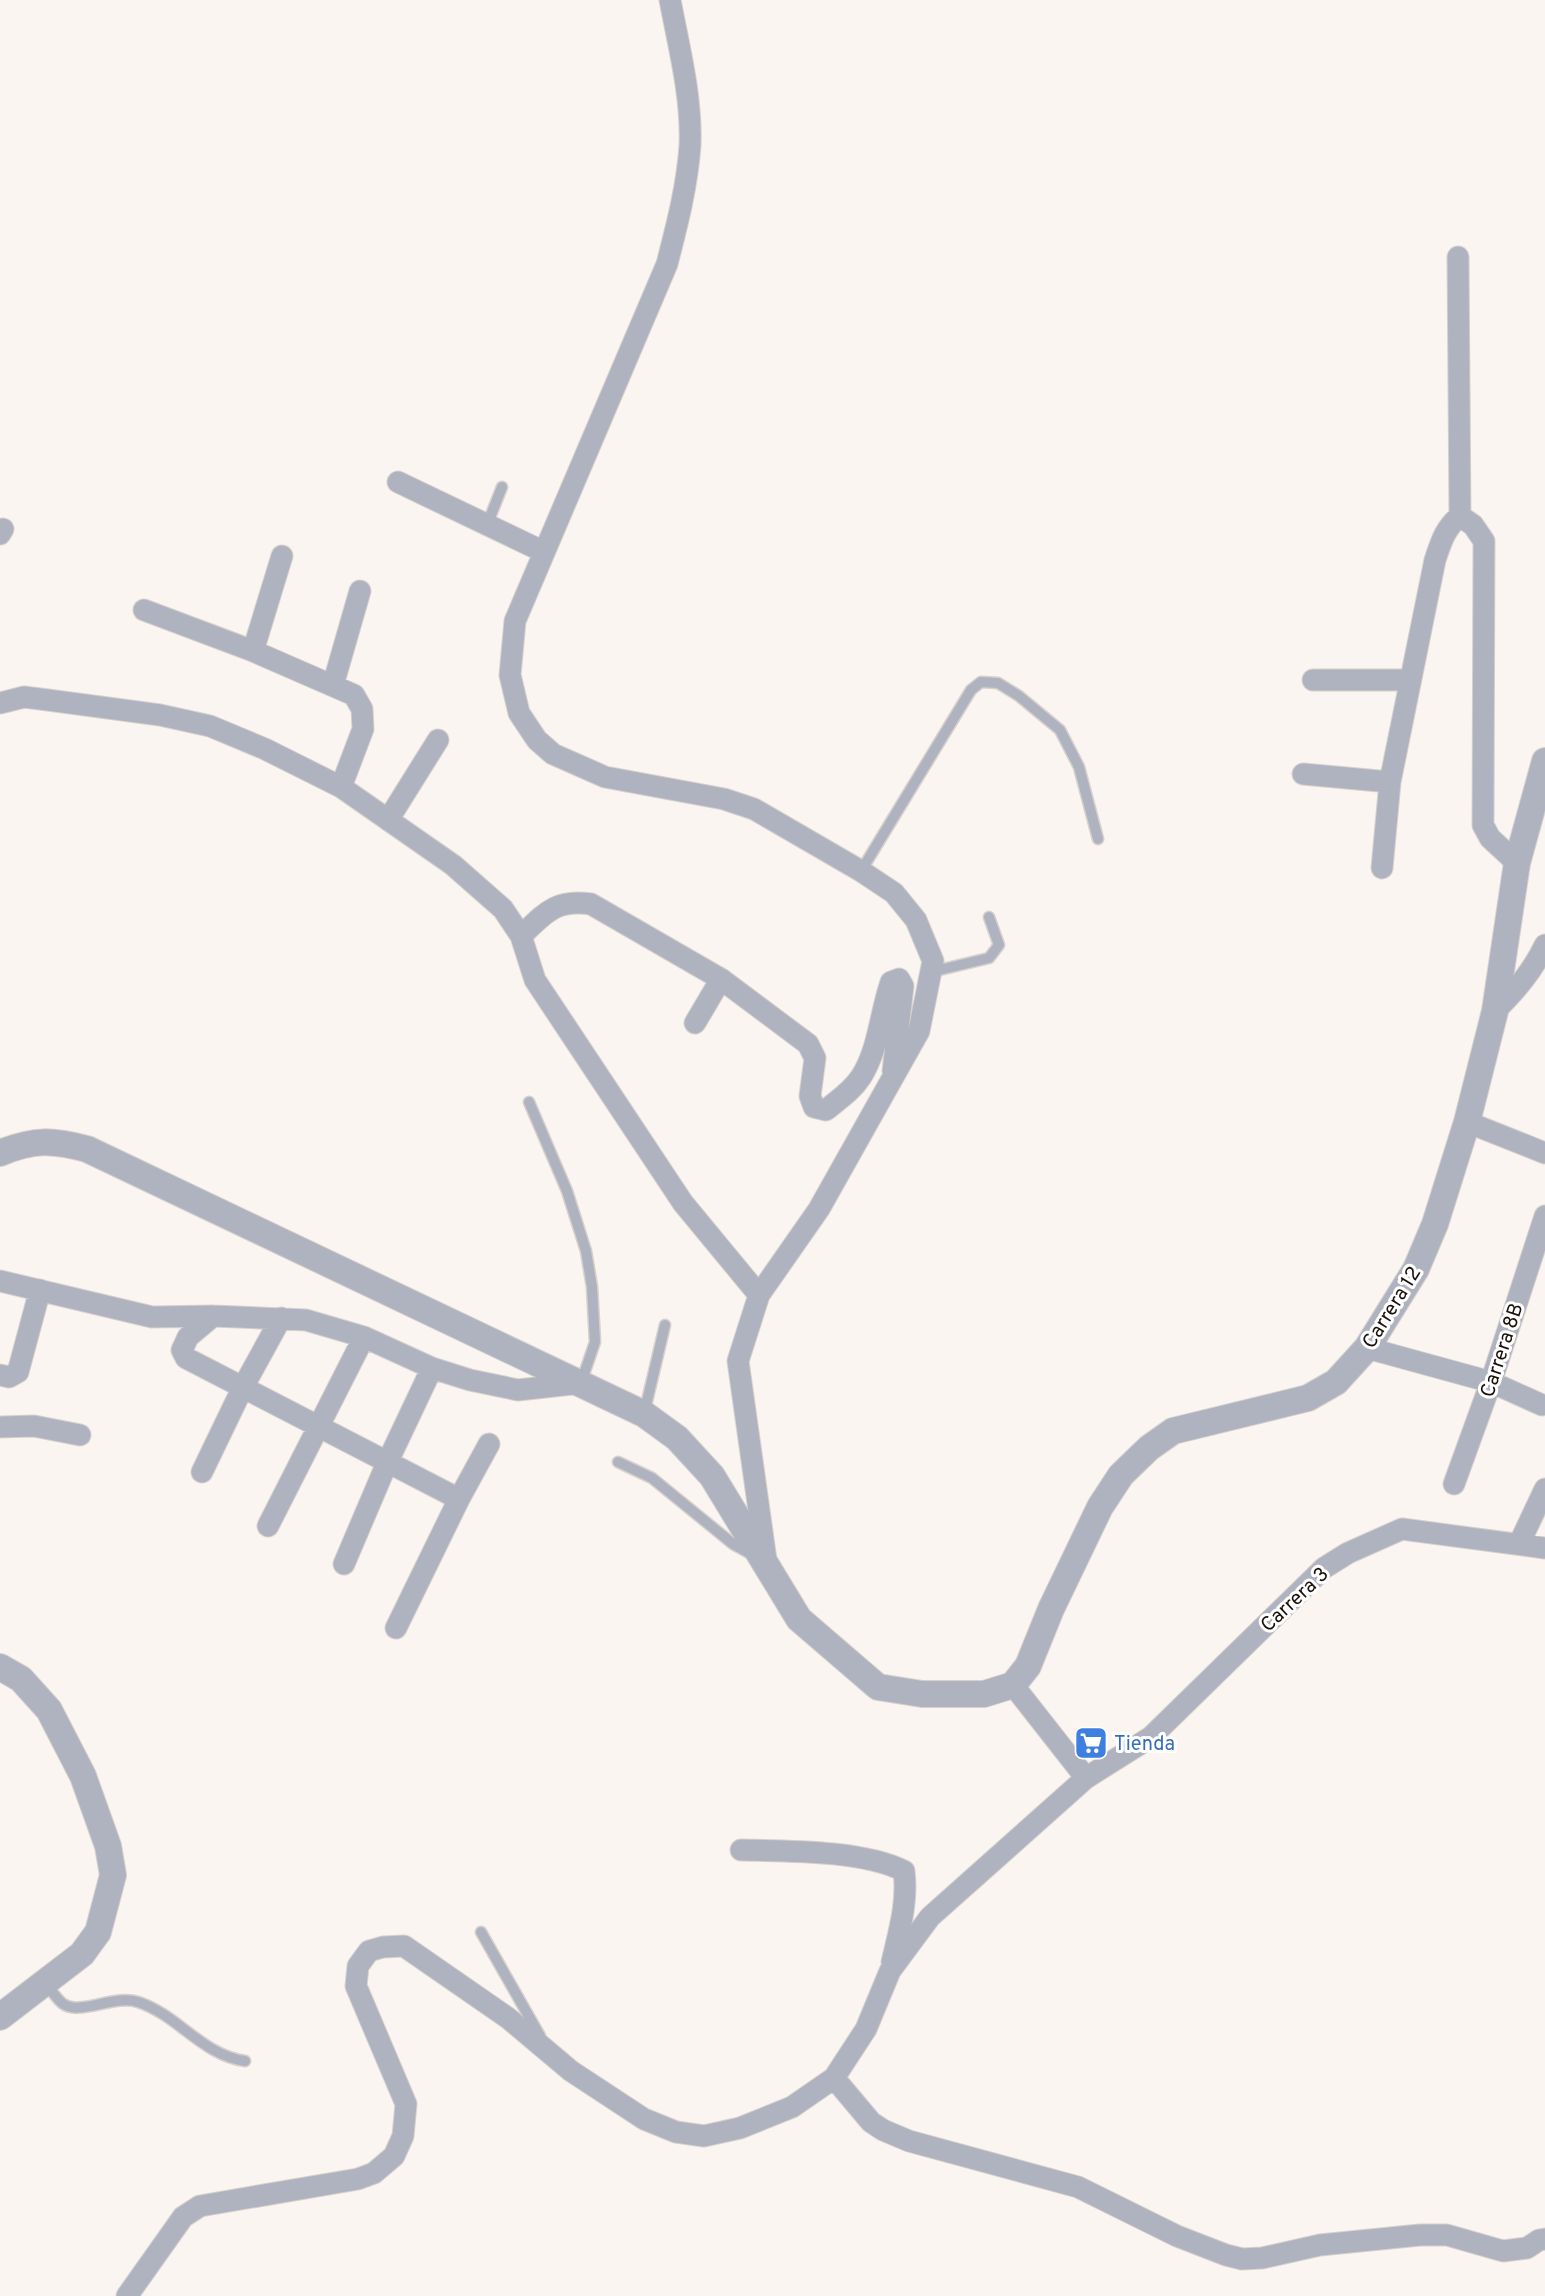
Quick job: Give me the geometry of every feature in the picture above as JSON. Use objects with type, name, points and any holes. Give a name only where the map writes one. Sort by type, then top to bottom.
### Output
[{"type":"street","points":[[670,0],[686,82],[690,145],[683,204],[667,264],[515,621],[510,675],[519,712],[537,740],[553,754],[605,777],[724,799],[754,809],[861,871],[894,893],[916,920],[933,961],[919,1031],[819,1209],[759,1295],[738,1361],[766,1560]]},
{"type":"street","points":[[1458,257],[1460,516]]},
{"type":"street","points":[[398,483],[544,552]]},
{"type":"street","points":[[1382,868],[1390,782],[1435,560],[1450,524],[1460,516]]},
{"type":"street","points":[[1460,516],[1473,525],[1484,541],[1483,825],[1490,838],[1517,863]]},
{"type":"street","points":[[253,651],[282,556]]},
{"type":"street","points":[[333,685],[360,591]]},
{"type":"street","points":[[144,610],[253,651],[354,695],[362,709],[363,729],[341,787]]},
{"type":"street","points":[[1313,680],[1410,680]]},
{"type":"street","points":[[0,704],[24,697],[160,715],[210,726],[265,749],[341,787],[453,865],[503,909],[521,936],[534,980],[683,1203],[759,1295]]},
{"type":"street","points":[[388,820],[438,740]]},
{"type":"street","name":"Carrera 12","points":[[1013,1685],[1028,1666],[1095,1517],[1121,1475],[1149,1448],[1173,1431],[1308,1398],[1336,1382],[1367,1348],[1416,1269],[1435,1224],[1467,1122],[1495,1011],[1517,863],[1545,761]]},
{"type":"street","points":[[1303,774],[1390,782]]},
{"type":"street","points":[[521,936],[551,908],[577,902],[591,904],[721,979],[808,1044],[815,1058],[810,1096],[814,1107],[826,1110],[843,1097],[860,1078],[872,1054],[891,982],[899,979],[903,986],[892,1081]]},
{"type":"street","points":[[1495,1011],[1520,987],[1534,969],[1545,945]]},
{"type":"street","points":[[695,1023],[721,979]]},
{"type":"street","points":[[1467,1122],[1545,1153]]},
{"type":"street","points":[[0,1153],[24,1143],[59,1142],[87,1149],[644,1414],[677,1438],[712,1476],[766,1560],[799,1619],[878,1687],[922,1694],[984,1694],[1013,1685],[1086,1778]]},
{"type":"street","name":"Carrera 8B","points":[[1454,1484],[1491,1382],[1545,1216]]},
{"type":"street","points":[[0,1281],[152,1317],[213,1316],[306,1320],[364,1337],[432,1368],[470,1380],[518,1390],[581,1383]]},
{"type":"street","points":[[0,1375],[9,1377],[18,1372],[40,1290]]},
{"type":"street","points":[[213,1316],[188,1336],[182,1350],[186,1358],[242,1389],[459,1499]]},
{"type":"street","points":[[202,1472],[242,1389],[282,1318]]},
{"type":"street","points":[[268,1526],[364,1337]]},
{"type":"street","points":[[1367,1348],[1491,1382],[1544,1403]]},
{"type":"street","points":[[344,1564],[387,1463],[432,1368]]},
{"type":"street","points":[[0,1427],[34,1426],[80,1435]]},
{"type":"street","points":[[396,1628],[459,1499],[489,1444]]},
{"type":"street","points":[[1520,1544],[1545,1489]]},
{"type":"street","name":"Carrera 3","points":[[890,1971],[930,1917],[1086,1778],[1151,1737],[1324,1568],[1348,1553],[1402,1529],[1545,1548]]},
{"type":"street","points":[[0,1667],[21,1679],[49,1710],[83,1776],[108,1846],[113,1875],[98,1932],[82,1954],[0,2017]]},
{"type":"street","points":[[127,2296],[183,2217],[200,2205],[357,2179],[374,2173],[394,2156],[403,2136],[406,2104],[356,1986],[358,1966],[369,1951],[383,1947],[404,1946],[508,2018],[571,2071],[644,2119],[676,2132],[704,2136],[741,2128],[792,2107],[834,2078],[866,2028],[890,1971],[902,1922],[906,1888],[904,1871],[890,1863],[819,1852],[741,1850]]},
{"type":"street","points":[[834,2078],[871,2122],[883,2130],[909,2141],[1078,2187],[1177,2236],[1226,2256],[1242,2259],[1262,2258],[1320,2246],[1420,2235],[1447,2235],[1503,2251],[1527,2248],[1545,2239]]},
{"type":"lane","points":[[487,525],[502,487]]},
{"type":"lane","points":[[861,871],[971,690],[981,682],[998,683],[1019,696],[1060,730],[1079,766],[1098,838]]},
{"type":"lane","points":[[931,972],[988,958],[999,945],[989,916]]},
{"type":"lane","points":[[529,1102],[567,1191],[586,1251],[592,1287],[595,1342],[581,1383]]},
{"type":"lane","points":[[644,1414],[665,1325]]},
{"type":"lane","points":[[618,1461],[652,1478],[733,1544],[766,1560]]},
{"type":"lane","points":[[481,1932],[549,2052]]},
{"type":"lane","points":[[44,1981],[69,2007],[81,2008],[117,1999],[141,2003],[160,2012],[218,2054],[230,2059],[245,2061]]},
{"type":"place","name":"Tienda","points":[[1091,1743]]}]
